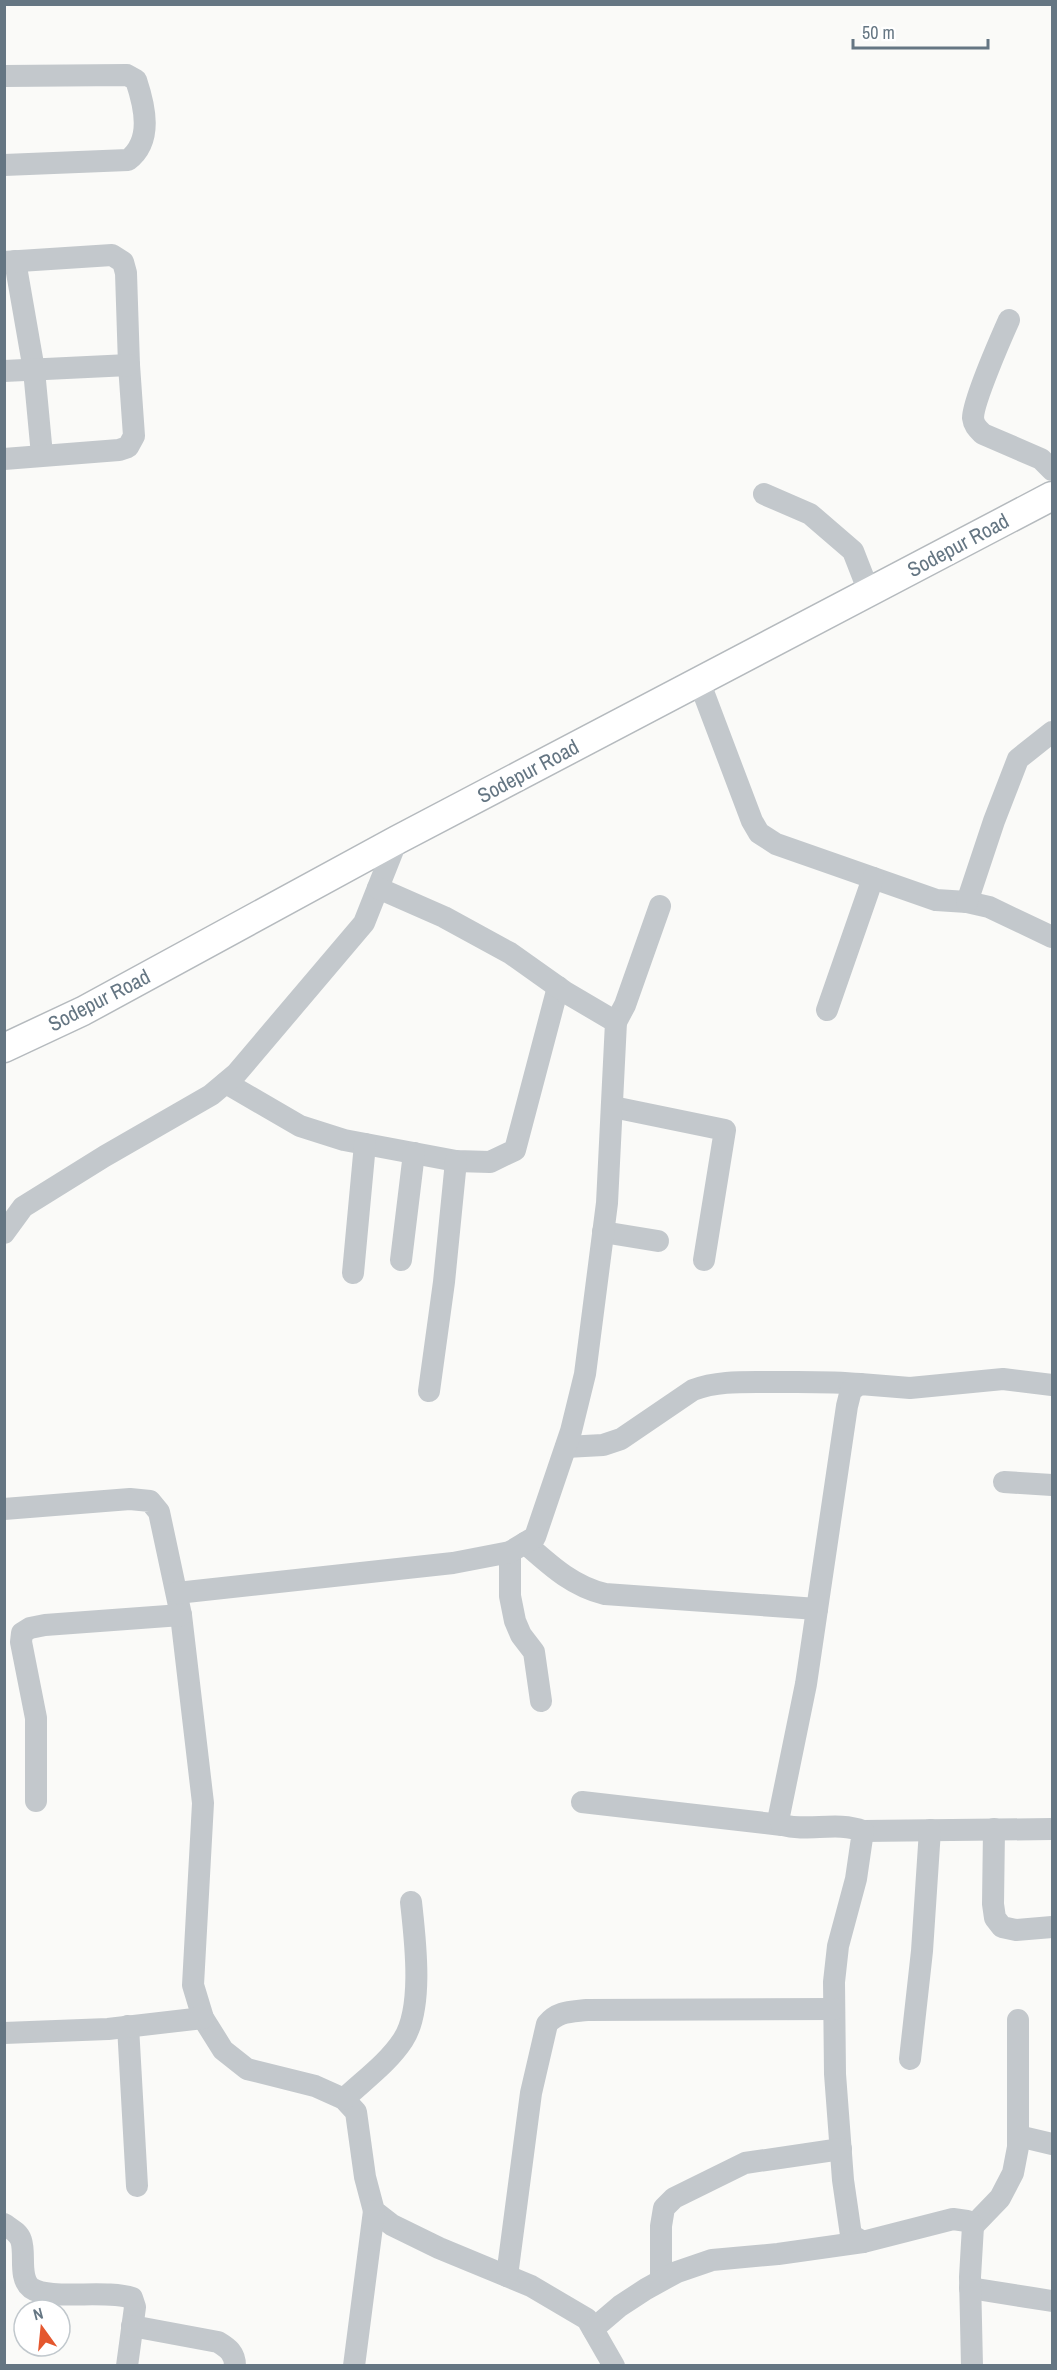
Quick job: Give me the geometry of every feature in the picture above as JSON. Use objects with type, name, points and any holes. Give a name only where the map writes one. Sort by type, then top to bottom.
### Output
[{"type":"main road","name":"Sodepur Road","points":[[4,1048],[83,1011],[397,840],[1053,496]]},
{"type":"street","points":[[4,76],[127,75],[136,80],[140,91],[146,133],[140,148],[128,160],[4,165]]},
{"type":"street","points":[[4,459],[119,450],[128,447],[134,436],[126,273],[123,262],[118,257],[112,255],[10,261],[34,370],[42,455]]},
{"type":"street","points":[[1009,320],[977,401],[973,417],[976,427],[983,434],[1041,459],[1053,470]]},
{"type":"street","points":[[4,371],[129,365]]},
{"type":"street","points":[[764,494],[810,513],[853,551],[869,592]]},
{"type":"street","points":[[699,681],[738,786],[759,833],[776,844],[936,900],[967,902],[989,907],[1053,937]]},
{"type":"street","points":[[967,902],[1018,759],[1053,732]]},
{"type":"street","points":[[4,1233],[23,1207],[105,1156],[211,1095],[226,1083],[364,923],[397,840]]},
{"type":"street","points":[[827,1010],[873,878]]},
{"type":"street","points":[[378,888],[444,917],[510,952],[558,987],[616,1022]]},
{"type":"street","points":[[36,1801],[36,1719],[21,1642],[22,1633],[30,1628],[453,1563],[517,1548],[536,1538],[566,1447],[585,1374],[607,1203],[616,1022],[625,1005],[660,906]]},
{"type":"street","points":[[226,1083],[300,1126],[365,1144],[456,1161],[490,1162],[515,1150],[558,987]]},
{"type":"street","points":[[613,1107],[725,1130],[705,1260]]},
{"type":"street","points":[[353,1273],[365,1144]]},
{"type":"street","points":[[401,1260],[414,1153]]},
{"type":"street","points":[[429,1391],[444,1282],[456,1161]]},
{"type":"street","points":[[603,1232],[658,1241]]},
{"type":"street","points":[[566,1447],[603,1445],[621,1439],[693,1390],[705,1385],[729,1382],[828,1381],[910,1388],[1003,1379],[1053,1385]]},
{"type":"street","points":[[782,1825],[779,1816],[806,1684],[848,1406],[851,1390],[860,1384]]},
{"type":"street","points":[[1004,1482],[1053,1485]]},
{"type":"street","points":[[4,1509],[130,1499],[150,1502],[159,1512],[179,1604],[202,1803],[193,1986],[203,2018],[224,2050],[247,2069],[315,2086],[344,2099],[356,2112],[365,2177],[374,2211],[354,2366]]},
{"type":"street","points":[[517,1548],[570,1581],[604,1594],[817,1609]]},
{"type":"street","points":[[517,1548],[511,1604],[521,1635],[534,1652],[541,1701]]},
{"type":"street","points":[[582,1802],[782,1825],[797,1829],[834,1827],[855,1828],[862,1831],[1053,1829]]},
{"type":"street","points":[[994,1829],[993,1904],[995,1918],[1002,1927],[1016,1930],[1053,1927]]},
{"type":"street","points":[[910,2059],[922,1951],[930,1830]]},
{"type":"street","points":[[862,1831],[856,1879],[838,1946],[834,2009],[835,2074],[851,2235],[863,2242]]},
{"type":"street","points":[[344,2099],[389,2057],[404,2038],[412,2022],[416,1949],[411,1902]]},
{"type":"street","points":[[507,2276],[531,2093],[547,2024],[554,2017],[559,2013],[586,2010],[834,2009]]},
{"type":"street","points":[[4,2034],[128,2026],[203,2018]]},
{"type":"street","points":[[972,2366],[970,2288],[973,2226],[1000,2198],[1013,2174],[1018,2136],[1018,2020]]},
{"type":"street","points":[[128,2026],[137,2186]]},
{"type":"street","points":[[1018,2136],[1053,2145]]},
{"type":"street","points":[[662,2280],[661,2226],[664,2208],[674,2198],[745,2163],[841,2149]]},
{"type":"street","points":[[374,2211],[392,2225],[439,2248],[531,2286],[587,2319],[614,2366]]},
{"type":"street","points":[[593,2330],[620,2306],[662,2280],[677,2272],[712,2260],[778,2254],[863,2242],[953,2219],[967,2221],[973,2226]]},
{"type":"street","points":[[4,2224],[15,2230],[21,2239],[25,2281],[32,2288],[44,2293],[119,2294],[132,2298],[135,2307],[127,2366]]},
{"type":"street","points":[[970,2288],[1053,2301]]},
{"type":"street","points":[[132,2326],[218,2342],[227,2347],[235,2358],[235,2366]]}]
